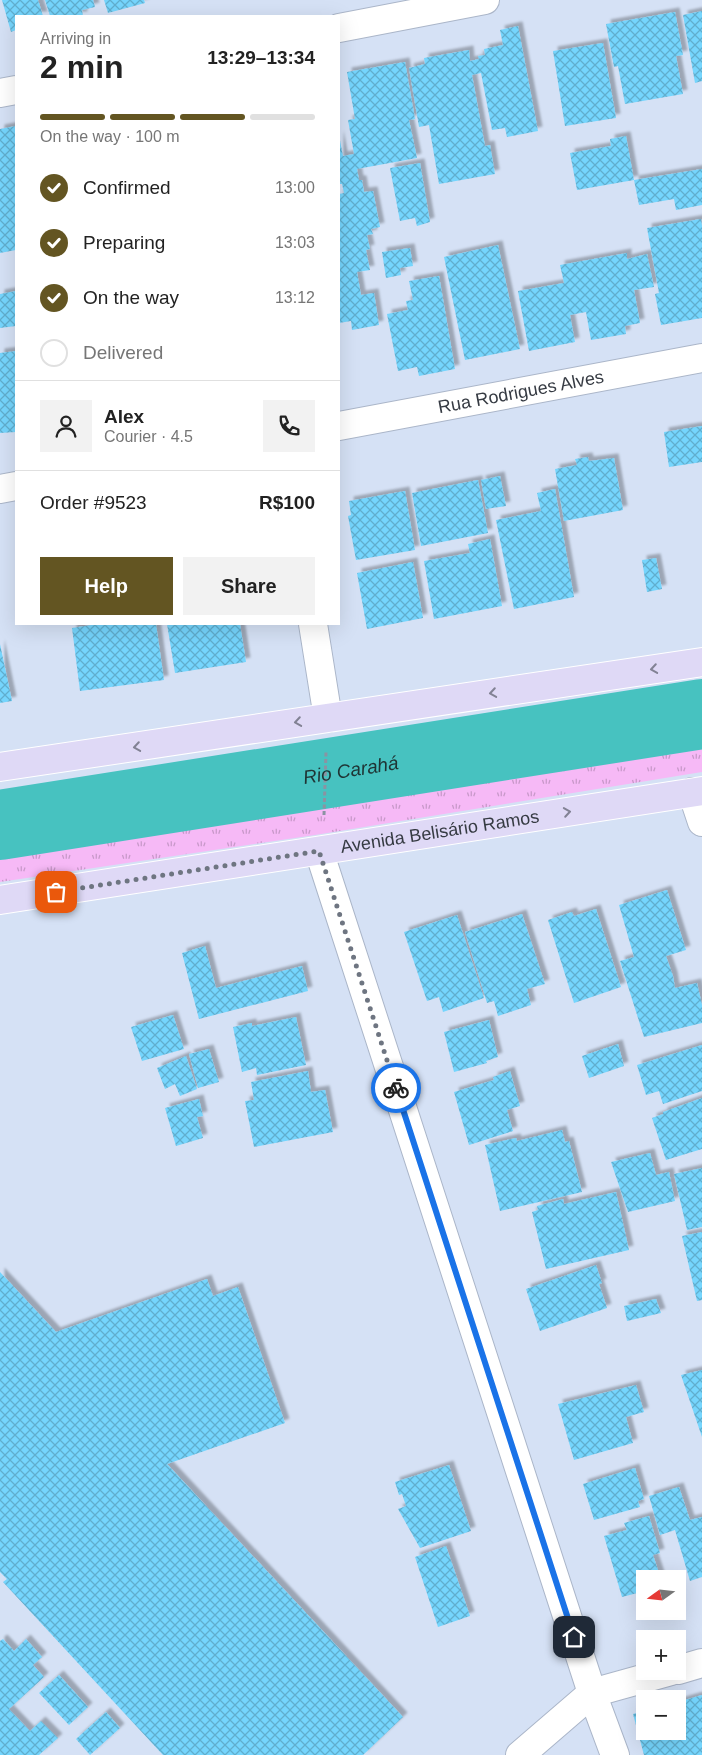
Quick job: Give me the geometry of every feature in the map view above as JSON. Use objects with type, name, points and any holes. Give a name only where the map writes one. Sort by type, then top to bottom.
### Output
[{"type":"main road","points":[[0,767],[702,662]]},
{"type":"main road","name":"Avenida Belisário Ramos","points":[[0,900],[697,791]]},
{"type":"street","points":[[340,28],[485,0]]},
{"type":"street","points":[[0,93],[15,90]]},
{"type":"street","name":"Rua Rodrigues Alves","points":[[340,426],[702,358]]},
{"type":"street","points":[[0,489],[15,486]]},
{"type":"street","points":[[313,625],[328,718]]},
{"type":"street","points":[[697,791],[702,822]]},
{"type":"street","points":[[319,851],[592,1693],[615,1755]]},
{"type":"street","points":[[686,1668],[702,1663]]},
{"type":"street","points":[[520,1755],[592,1693],[639,1680]]},
{"type":"path","points":[[324,823],[326,754]]},
{"type":"green space","points":[[702,690],[702,772],[315,835],[0,882],[0,795]]},
{"type":"building","points":[[2,0],[38,0],[43,15],[15,15],[15,30],[11,32]]},
{"type":"building","points":[[45,0],[93,0],[95,7],[82,10],[83,15],[50,15]]},
{"type":"building","points":[[104,0],[144,0],[145,3],[108,13]]},
{"type":"building","points":[[702,11],[702,81],[695,83],[683,15]]},
{"type":"building","points":[[675,12],[683,55],[676,56],[683,94],[625,104],[618,66],[614,67],[606,24]]},
{"type":"building","points":[[518,26],[538,131],[507,137],[505,128],[492,130],[481,73],[472,75],[485,146],[490,145],[495,174],[439,184],[429,125],[419,127],[409,68],[425,64],[424,58],[469,50],[470,61],[479,59],[478,56],[485,55],[484,49],[503,45],[500,30]]},
{"type":"building","points":[[603,43],[616,118],[565,126],[553,51]]},
{"type":"building","points":[[405,62],[415,119],[409,120],[417,158],[357,169],[359,180],[362,180],[364,192],[373,191],[380,227],[371,229],[373,234],[367,235],[370,249],[366,250],[370,270],[357,272],[361,295],[374,293],[379,325],[352,330],[351,321],[340,323],[340,194],[344,193],[342,184],[340,184],[340,140],[343,156],[354,154],[348,120],[355,119],[347,72]]},
{"type":"building","points":[[15,126],[15,250],[0,253],[0,129]]},
{"type":"building","points":[[626,136],[634,180],[577,190],[570,153],[611,146],[610,139]]},
{"type":"building","points":[[420,163],[430,222],[417,226],[415,218],[400,221],[390,168]]},
{"type":"building","points":[[702,169],[702,205],[676,210],[674,199],[639,205],[634,180]]},
{"type":"building","points":[[701,219],[702,318],[661,325],[655,294],[659,293],[647,228]]},
{"type":"building","points":[[498,245],[520,349],[465,360],[444,257]]},
{"type":"building","points":[[410,248],[413,266],[400,268],[401,275],[386,278],[382,252]]},
{"type":"building","points":[[627,253],[627,259],[647,254],[654,287],[634,290],[640,323],[625,326],[626,334],[591,340],[586,312],[570,315],[575,342],[529,351],[518,291],[564,283],[560,265]]},
{"type":"building","points":[[439,276],[455,369],[419,376],[417,367],[398,371],[387,314],[408,310],[406,301],[413,300],[409,281]]},
{"type":"building","points":[[15,291],[15,326],[0,328],[0,294]]},
{"type":"building","points":[[15,351],[15,432],[0,433],[0,353]]},
{"type":"building","points":[[702,426],[702,462],[669,467],[664,432]]},
{"type":"building","points":[[588,457],[589,461],[614,458],[623,510],[564,521],[555,469],[577,465],[575,459]]},
{"type":"building","points":[[500,476],[506,506],[486,509],[481,480]]},
{"type":"building","points":[[478,480],[488,533],[421,546],[412,493]]},
{"type":"building","points":[[555,489],[574,597],[514,609],[496,520],[541,511],[537,493]]},
{"type":"building","points":[[405,491],[415,550],[356,560],[348,516],[351,515],[349,501]]},
{"type":"building","points":[[490,539],[502,606],[434,619],[424,561],[470,553],[468,544]]},
{"type":"building","points":[[656,558],[662,589],[647,592],[642,560]]},
{"type":"building","points":[[413,562],[423,618],[367,629],[357,573]]},
{"type":"building","points":[[92,625],[156,625],[164,680],[80,691],[72,628]]},
{"type":"building","points":[[167,625],[240,625],[246,662],[175,673]]},
{"type":"building","points":[[0,644],[12,701],[0,703]]},
{"type":"building","points":[[667,890],[686,950],[666,956],[675,988],[697,983],[702,1005],[702,1023],[644,1037],[620,961],[634,957],[619,905]]},
{"type":"building","points":[[596,909],[621,987],[574,1003],[548,920],[572,912],[574,916]]},
{"type":"building","points":[[522,914],[545,984],[527,989],[531,1005],[498,1016],[494,1001],[487,1003],[465,932]]},
{"type":"building","points":[[457,915],[484,998],[443,1012],[439,997],[427,1001],[404,932]]},
{"type":"building","points":[[205,946],[216,988],[302,966],[308,991],[199,1019],[182,953]]},
{"type":"building","points":[[173,1015],[184,1049],[142,1061],[131,1027]]},
{"type":"building","points":[[296,1017],[306,1065],[257,1075],[256,1068],[242,1072],[233,1027],[252,1023],[252,1026]]},
{"type":"building","points":[[489,1020],[498,1057],[486,1061],[487,1063],[454,1072],[444,1032]]},
{"type":"building","points":[[618,1044],[624,1066],[589,1078],[582,1056]]},
{"type":"building","points":[[702,1045],[702,1091],[663,1104],[659,1091],[646,1095],[637,1065]]},
{"type":"building","points":[[209,1049],[219,1082],[198,1088],[189,1054]]},
{"type":"building","points":[[186,1056],[197,1089],[180,1096],[175,1084],[165,1089],[157,1068]]},
{"type":"building","points":[[308,1071],[311,1092],[325,1090],[333,1132],[254,1147],[245,1101],[254,1100],[251,1082]]},
{"type":"building","points":[[510,1071],[520,1106],[507,1110],[513,1131],[469,1145],[454,1092],[494,1080],[493,1077]]},
{"type":"building","points":[[702,1098],[702,1149],[666,1160],[652,1118]]},
{"type":"building","points":[[199,1099],[203,1116],[197,1117],[203,1138],[176,1146],[165,1108]]},
{"type":"building","points":[[562,1130],[565,1142],[569,1141],[582,1192],[500,1211],[485,1145],[516,1138],[517,1141]]},
{"type":"building","points":[[650,1153],[656,1175],[669,1172],[675,1201],[628,1212],[611,1162]]},
{"type":"building","points":[[702,1168],[702,1227],[687,1230],[674,1174]]},
{"type":"building","points":[[616,1192],[629,1250],[546,1269],[532,1212],[538,1210],[537,1206],[563,1199],[564,1204]]},
{"type":"building","points":[[702,1232],[702,1300],[697,1301],[682,1236]]},
{"type":"building","points":[[596,1265],[602,1283],[599,1284],[607,1308],[540,1331],[526,1289]]},
{"type":"building","points":[[0,1272],[56,1332],[207,1279],[213,1296],[238,1287],[285,1423],[167,1464],[403,1717],[363,1755],[163,1755],[3,1582],[7,1579],[0,1572]]},
{"type":"building","points":[[656,1299],[661,1313],[627,1321],[624,1306]]},
{"type":"building","points":[[702,1370],[702,1437],[681,1375]]},
{"type":"building","points":[[636,1385],[644,1412],[626,1417],[633,1443],[574,1460],[558,1404]]},
{"type":"building","points":[[449,1465],[471,1531],[420,1548],[398,1509],[406,1506],[402,1494],[399,1495],[395,1482]]},
{"type":"building","points":[[635,1468],[644,1499],[638,1501],[640,1507],[594,1520],[583,1484]]},
{"type":"building","points":[[679,1487],[690,1520],[702,1517],[702,1577],[690,1581],[675,1530],[660,1535],[649,1496]]},
{"type":"building","points":[[649,1516],[660,1553],[653,1555],[658,1570],[636,1570],[636,1593],[622,1597],[604,1536],[627,1530],[624,1523]]},
{"type":"building","points":[[446,1546],[470,1616],[438,1627],[415,1557]]},
{"type":"building","points":[[3,1639],[14,1651],[26,1639],[42,1657],[33,1665],[44,1677],[9,1709],[30,1731],[41,1721],[58,1738],[39,1755],[0,1755],[0,1641]]},
{"type":"building","points":[[59,1675],[88,1707],[69,1725],[39,1693]]},
{"type":"building","points":[[702,1695],[702,1755],[644,1755],[640,1740],[686,1740],[686,1700]]},
{"type":"building","points":[[106,1712],[120,1728],[90,1755],[76,1739]]},
{"type":"building","points":[[636,1713],[636,1725],[633,1714]]},
{"type":"waterway","name":"Rio Carahá","points":[[0,825],[702,714]]},
{"type":"way so far","points":[[56,892],[319,851],[396,1088]]},
{"type":"route","points":[[396,1088],[574,1637]]}]
